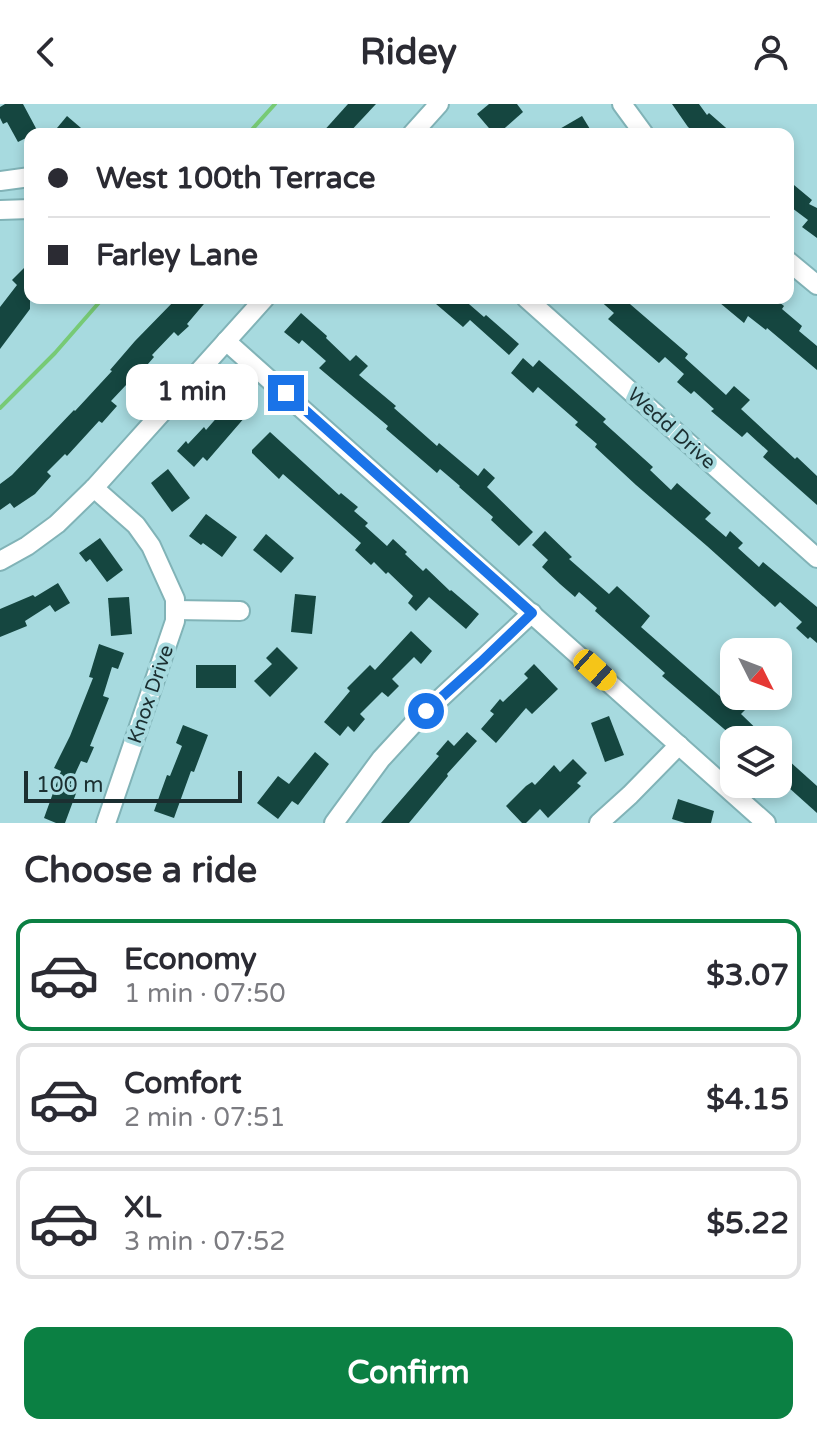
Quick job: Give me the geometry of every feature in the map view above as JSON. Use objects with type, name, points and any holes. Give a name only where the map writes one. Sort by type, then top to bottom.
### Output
[{"type":"street","points":[[417,128],[439,104]]},
{"type":"street","points":[[622,104],[640,128]]},
{"type":"street","points":[[0,181],[24,178]]},
{"type":"street","points":[[0,210],[24,209]]},
{"type":"street","points":[[794,266],[817,285]]},
{"type":"street","points":[[0,561],[57,524],[94,488],[260,304]]},
{"type":"street","name":"Wedd Drive","points":[[533,304],[817,558]]},
{"type":"street","points":[[226,341],[766,823]]},
{"type":"street","points":[[94,488],[136,525],[151,546],[175,599],[175,610],[240,611]]},
{"type":"street","name":"Knox Drive","points":[[106,823],[175,621],[175,610]]},
{"type":"street","points":[[334,823],[381,759],[415,722],[532,613]]},
{"type":"street","points":[[599,823],[679,745]]},
{"type":"building","points":[[23,104],[36,128],[24,128],[24,139],[18,142],[7,122],[3,124],[0,107]]},
{"type":"building","points":[[348,104],[376,104],[354,128],[326,128]]},
{"type":"building","points":[[489,104],[517,104],[523,112],[505,128],[489,128],[477,114]]},
{"type":"building","points":[[672,104],[699,104],[707,115],[709,113],[726,128],[689,128]]},
{"type":"building","points":[[67,116],[81,128],[57,128]]},
{"type":"building","points":[[582,116],[589,128],[561,128]]},
{"type":"building","points":[[794,185],[812,200],[809,204],[817,208],[817,238],[802,227],[808,220],[794,210]]},
{"type":"building","points":[[24,268],[24,304],[30,304],[30,309],[0,349],[0,307],[17,285],[12,280]]},
{"type":"building","points":[[171,304],[204,304],[187,324],[189,326],[178,336],[174,332],[129,386],[127,384],[111,401],[117,406],[102,423],[99,421],[67,456],[65,454],[47,472],[51,476],[35,494],[14,508],[10,503],[0,510],[0,484],[75,411]]},
{"type":"building","points":[[436,304],[469,304],[519,344],[509,355],[470,320],[463,327]]},
{"type":"building","points":[[604,304],[630,304],[688,354],[685,358],[726,395],[734,386],[750,400],[741,409],[817,476],[817,505],[763,457],[768,451],[747,432],[742,437],[711,411],[714,409],[694,391],[691,394],[677,382],[684,374],[665,357],[659,363],[608,319],[614,313]]},
{"type":"building","points":[[721,304],[782,304],[782,309],[802,326],[799,331],[817,346],[817,370],[767,328],[748,316],[744,323]]},
{"type":"building","points":[[301,313],[350,361],[356,355],[368,366],[359,375],[437,446],[439,443],[478,476],[484,468],[495,478],[487,487],[533,532],[519,546],[460,486],[440,469],[437,473],[386,429],[388,426],[319,368],[326,361],[302,340],[299,344],[284,332]]},
{"type":"building","points":[[523,358],[533,367],[539,360],[606,419],[603,422],[653,467],[650,470],[671,490],[677,483],[711,513],[705,519],[726,537],[730,531],[743,543],[738,548],[759,567],[763,562],[817,607],[817,643],[796,628],[802,622],[780,602],[775,607],[636,485],[595,447],[597,444],[575,425],[578,422],[538,387],[533,393],[511,373]]},
{"type":"building","points":[[231,390],[252,409],[207,461],[203,457],[194,467],[177,451],[204,427],[206,430],[227,406],[222,401]]},
{"type":"building","points":[[270,432],[339,495],[341,493],[358,507],[354,511],[368,523],[365,526],[387,546],[393,539],[423,571],[426,568],[479,614],[466,629],[429,597],[416,611],[408,603],[413,596],[388,572],[386,574],[374,562],[371,565],[355,550],[361,543],[283,474],[279,479],[252,453]]},
{"type":"building","points":[[168,469],[190,498],[172,512],[151,483]]},
{"type":"building","points":[[206,514],[237,537],[222,557],[189,536]]},
{"type":"building","points":[[545,531],[572,557],[569,559],[609,594],[617,586],[650,616],[641,627],[720,696],[720,710],[745,710],[741,714],[753,726],[721,726],[662,676],[665,673],[595,611],[597,608],[579,592],[575,597],[542,567],[548,560],[532,545]]},
{"type":"building","points":[[266,534],[294,558],[281,573],[253,550]]},
{"type":"building","points":[[100,538],[123,570],[107,582],[90,559],[86,562],[79,553]]},
{"type":"building","points":[[58,583],[70,603],[55,612],[50,605],[25,621],[27,626],[0,637],[0,609],[33,595],[35,597]]},
{"type":"building","points":[[295,594],[316,596],[312,634],[291,632]]},
{"type":"building","points":[[129,597],[132,634],[111,636],[108,598]]},
{"type":"building","points":[[411,631],[432,651],[421,664],[414,657],[392,679],[399,686],[388,697],[382,692],[360,714],[365,719],[354,732],[348,726],[340,736],[324,722],[350,691],[347,688],[370,665],[375,670]]},
{"type":"building","points":[[99,644],[124,653],[118,669],[112,667],[103,696],[109,698],[90,746],[94,747],[87,763],[81,761],[70,785],[78,788],[65,823],[56,823],[44,818],[61,771],[54,768],[93,678],[89,677]]},
{"type":"building","points":[[277,647],[298,668],[270,697],[254,681],[272,664],[266,658]]},
{"type":"building","points":[[534,664],[558,689],[532,714],[526,708],[496,743],[481,729],[494,714],[490,711],[500,699],[503,702],[528,678],[524,674]]},
{"type":"building","points":[[196,665],[236,665],[236,688],[196,688]]},
{"type":"building","points":[[609,716],[624,755],[605,762],[591,723]]},
{"type":"building","points":[[183,725],[208,735],[174,818],[154,811],[182,746],[176,743]]},
{"type":"building","points":[[467,732],[477,741],[409,823],[381,823],[439,756],[436,754],[448,740],[454,746]]},
{"type":"building","points":[[315,752],[329,764],[298,805],[292,801],[278,819],[257,803],[278,776],[289,784]]},
{"type":"building","points":[[573,759],[587,773],[577,783],[581,786],[548,818],[540,809],[526,823],[522,823],[506,806],[526,786],[532,782],[535,785],[554,765],[560,772]]},
{"type":"building","points":[[792,764],[817,786],[817,813],[792,791]]},
{"type":"building","points":[[678,799],[714,811],[711,823],[685,823],[672,819]]},
{"type":"waterway","points":[[253,128],[275,104]]},
{"type":"waterway","points":[[0,408],[55,353],[98,304]]},
{"type":"route","points":[[286,393],[532,613],[426,711]]}]
